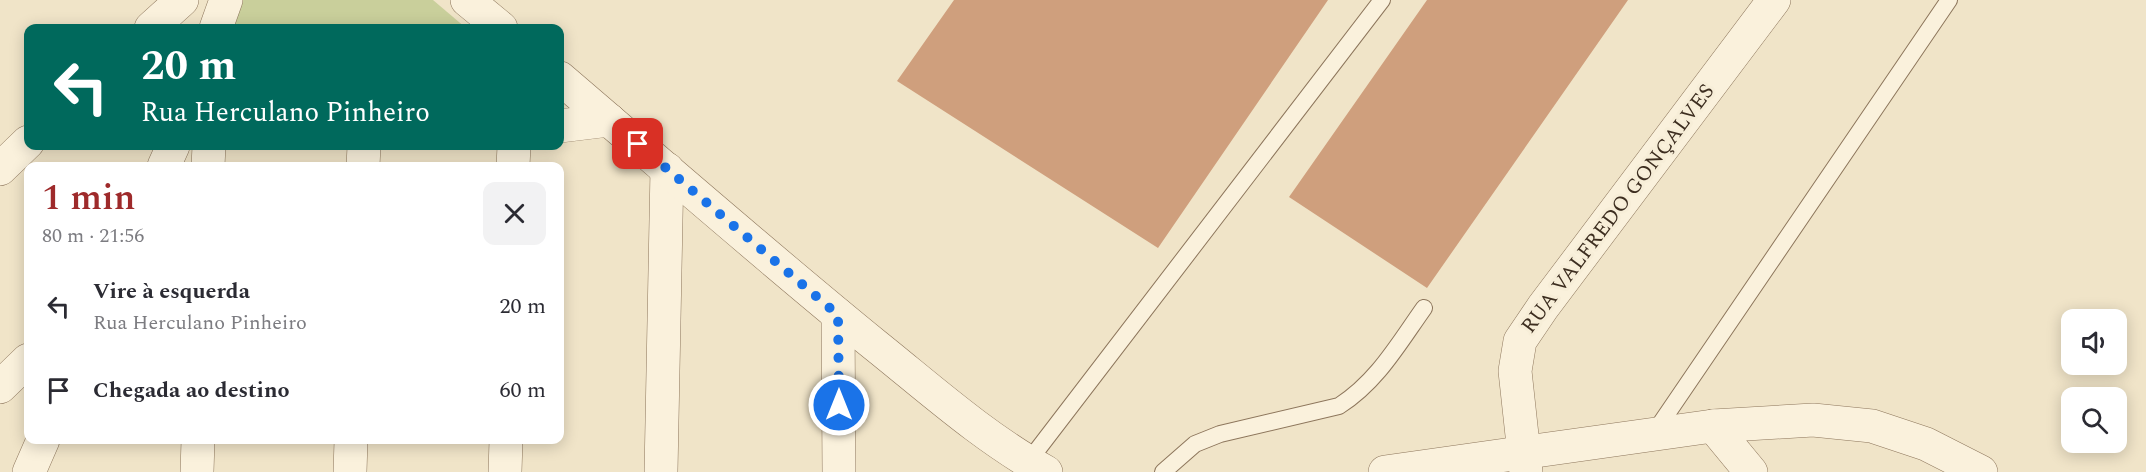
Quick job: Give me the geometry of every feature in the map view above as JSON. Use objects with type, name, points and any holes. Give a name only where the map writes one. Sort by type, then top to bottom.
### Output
[{"type":"street","points":[[155,24],[182,0]]},
{"type":"street","points":[[217,24],[226,0]]},
{"type":"street","points":[[467,0],[496,24]]},
{"type":"street","name":"RUA VALFREDO GONÇALVES","points":[[1525,462],[1515,371],[1520,341],[1543,307],[1774,0]]},
{"type":"street","points":[[564,81],[838,315],[998,444],[1037,467]]},
{"type":"street","points":[[564,126],[609,120]]},
{"type":"street","points":[[0,169],[24,146]]},
{"type":"street","points":[[661,472],[667,169]]},
{"type":"street","points":[[838,315],[839,472]]},
{"type":"street","points":[[1385,472],[1525,462],[1654,433],[1713,426],[1813,420],[1872,426],[1926,444],[1981,472]]},
{"type":"street","points":[[1713,426],[1751,472]]},
{"type":"street","points":[[29,472],[41,444]]},
{"type":"street","points":[[197,472],[198,444]]},
{"type":"street","points":[[350,472],[351,444]]},
{"type":"street","points":[[505,472],[506,444]]},
{"type":"lane","points":[[1037,467],[1382,0]]},
{"type":"lane","points":[[1654,433],[1949,0]]},
{"type":"lane","points":[[1163,472],[1195,444],[1212,437],[1339,406],[1355,396],[1376,375],[1424,308]]},
{"type":"green space","points":[[243,0],[433,0],[461,24],[233,24]]},
{"type":"building","points":[[954,0],[1328,0],[1158,248],[897,81]]},
{"type":"building","points":[[1427,0],[1628,0],[1427,288],[1289,197]]},
{"type":"route","points":[[638,144],[838,315],[839,405]]}]
